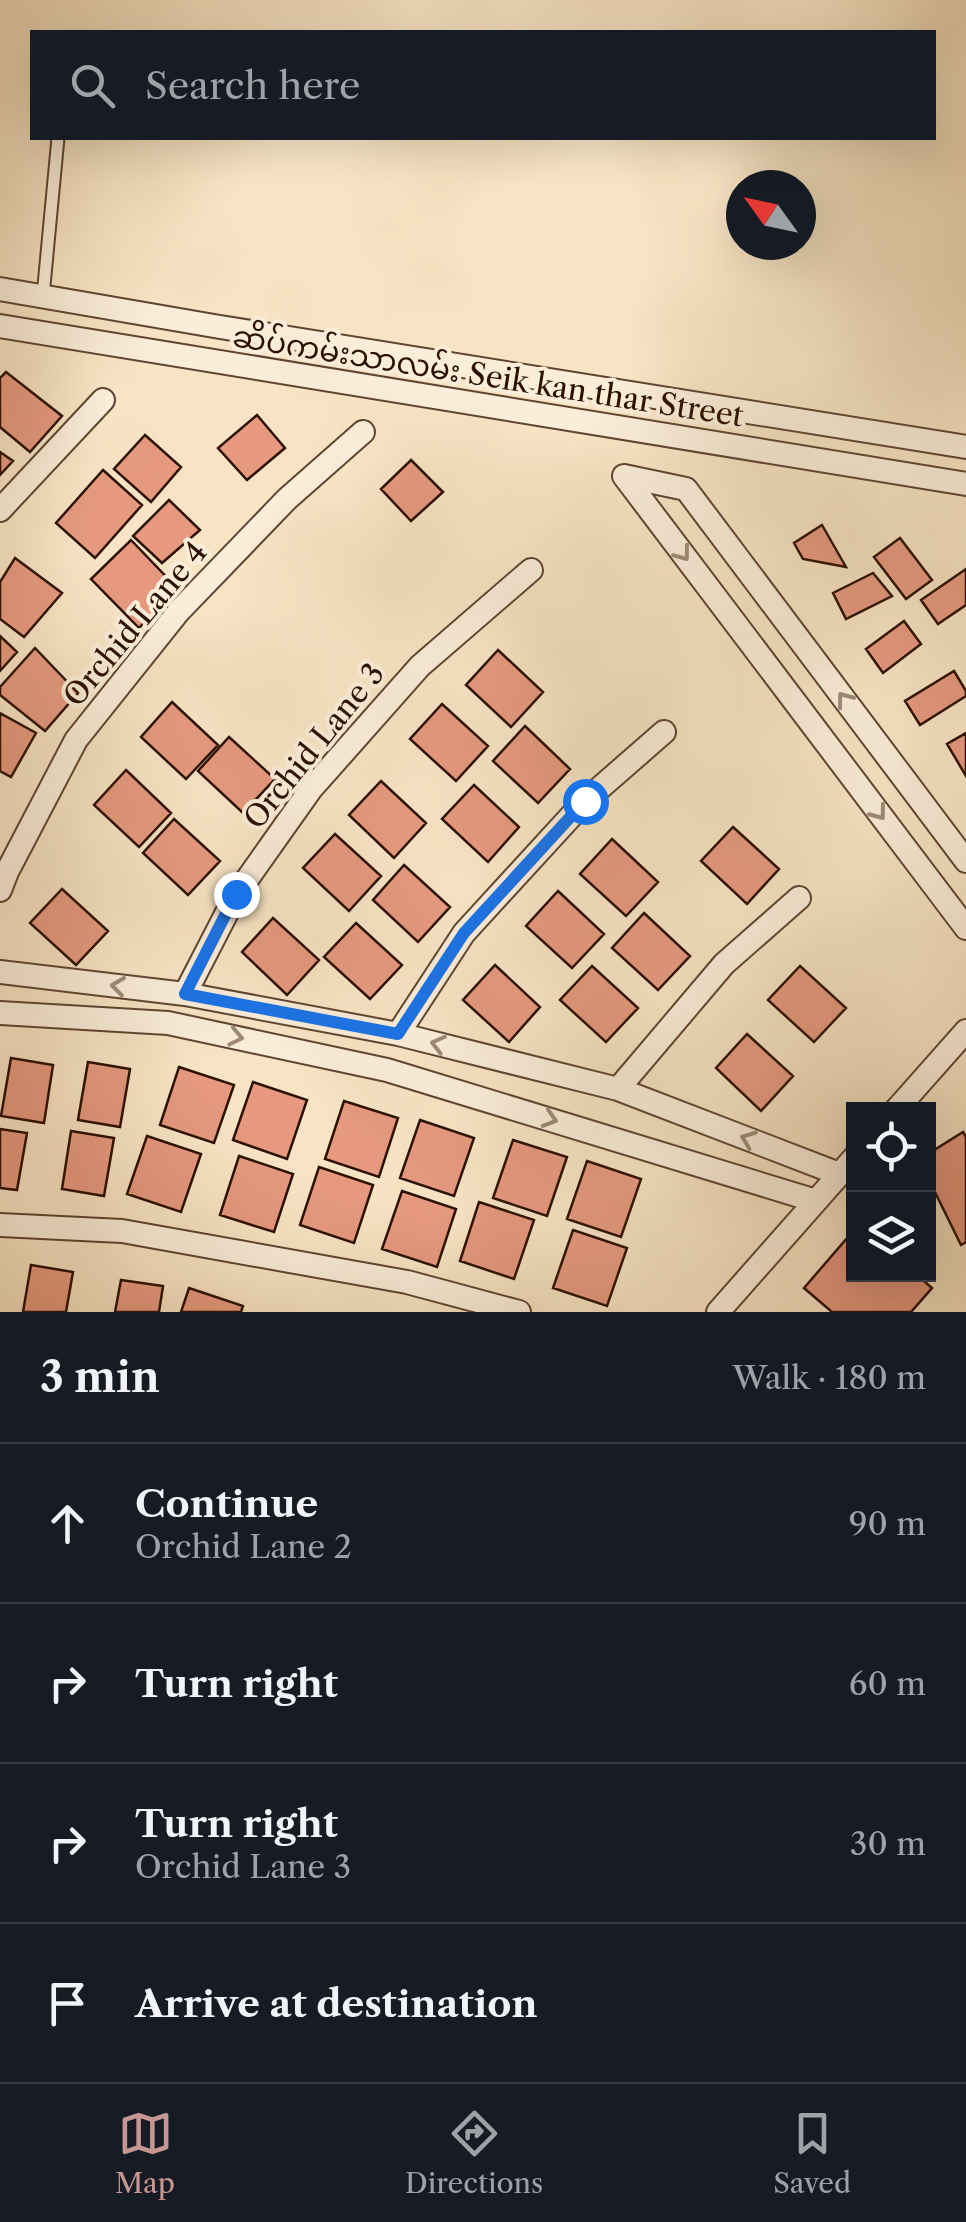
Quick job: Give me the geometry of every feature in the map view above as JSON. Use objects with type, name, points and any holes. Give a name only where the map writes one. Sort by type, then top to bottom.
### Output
[{"type":"street","name":"ဆိပ်ကမ်းသာလမ်း Seik kan thar Street","points":[[0,289],[966,446]]},
{"type":"street","name":"ဆိပ်ကမ်းသာလမ်း Seik kan thar Street","points":[[0,326],[966,484]]},
{"type":"street","points":[[0,510],[103,400]]},
{"type":"street","name":"Orchid Lane 4","points":[[0,890],[68,756],[179,611],[287,498],[363,432]]},
{"type":"street","points":[[966,861],[686,489],[624,476],[966,928]]},
{"type":"street","name":"Orchid Lane 3","points":[[185,994],[236,894],[311,789],[420,666],[531,570]]},
{"type":"street","points":[[398,1034],[464,933],[585,801],[664,732]]},
{"type":"street","points":[[618,1089],[724,964],[798,898]]},
{"type":"street","points":[[0,972],[185,994],[398,1034],[618,1089],[846,1166],[718,1312]]},
{"type":"street","points":[[0,1013],[168,1023],[387,1070],[816,1201]]},
{"type":"street","points":[[901,1102],[916,1078],[966,1030]]},
{"type":"street","points":[[0,1225],[122,1231],[406,1282],[520,1312]]},
{"type":"lane","points":[[43,296],[58,140]]},
{"type":"building","points":[[6,372],[62,416],[30,452],[0,427],[0,378]]},
{"type":"building","points":[[257,415],[285,448],[247,480],[218,448]]},
{"type":"building","points":[[145,435],[181,467],[151,502],[114,469]]},
{"type":"building","points":[[0,452],[13,461],[0,475]]},
{"type":"building","points":[[411,460],[443,492],[411,521],[381,489]]},
{"type":"building","points":[[103,470],[142,505],[95,558],[56,523]]},
{"type":"building","points":[[169,500],[200,530],[162,563],[133,536]]},
{"type":"building","points":[[822,525],[846,567],[803,559],[794,543]]},
{"type":"building","points":[[900,538],[932,580],[906,599],[874,557]]},
{"type":"building","points":[[131,540],[178,589],[139,628],[91,579]]},
{"type":"building","points":[[15,558],[62,593],[24,637],[0,619],[0,582]]},
{"type":"building","points":[[966,569],[966,605],[938,624],[921,600]]},
{"type":"building","points":[[873,573],[892,596],[846,619],[833,593]]},
{"type":"building","points":[[904,621],[921,644],[883,673],[866,649]]},
{"type":"building","points":[[0,636],[17,652],[0,671]]},
{"type":"building","points":[[35,648],[78,693],[45,731],[0,695],[0,687]]},
{"type":"building","points":[[498,650],[543,692],[511,727],[466,685]]},
{"type":"building","points":[[954,671],[966,696],[920,725],[905,701]]},
{"type":"building","points":[[172,702],[218,745],[186,779],[141,737]]},
{"type":"building","points":[[442,704],[488,746],[456,781],[410,739]]},
{"type":"building","points":[[0,713],[36,733],[11,777],[0,771]]},
{"type":"building","points":[[525,726],[570,769],[538,803],[493,761]]},
{"type":"building","points":[[966,733],[966,776],[947,744]]},
{"type":"building","points":[[229,737],[275,779],[243,813],[198,771]]},
{"type":"building","points":[[126,770],[171,813],[139,847],[94,805]]},
{"type":"building","points":[[381,781],[426,823],[394,858],[349,815]]},
{"type":"building","points":[[474,785],[519,827],[488,862],[442,819]]},
{"type":"building","points":[[174,819],[220,861],[188,895],[143,853]]},
{"type":"building","points":[[733,827],[779,869],[747,904],[701,861]]},
{"type":"building","points":[[335,834],[381,876],[349,911],[303,868]]},
{"type":"building","points":[[612,839],[658,882],[626,916],[580,874]]},
{"type":"building","points":[[404,865],[450,907],[418,942],[373,900]]},
{"type":"building","points":[[62,889],[108,931],[76,965],[30,923]]},
{"type":"building","points":[[558,891],[604,934],[572,968],[526,926]]},
{"type":"building","points":[[644,913],[690,956],[658,990],[612,948]]},
{"type":"building","points":[[273,918],[319,960],[287,995],[242,952]]},
{"type":"building","points":[[356,923],[402,965],[370,999],[324,957]]},
{"type":"building","points":[[495,965],[540,1007],[509,1042],[463,1000]]},
{"type":"building","points":[[592,966],[638,1008],[606,1042],[560,1000]]},
{"type":"building","points":[[800,966],[846,1008],[814,1042],[768,1000]]},
{"type":"building","points":[[747,1034],[793,1076],[761,1111],[716,1068]]},
{"type":"building","points":[[11,1058],[53,1065],[44,1123],[1,1116]]},
{"type":"building","points":[[88,1062],[130,1069],[120,1127],[78,1120]]},
{"type":"building","points":[[179,1067],[234,1085],[214,1143],[160,1125]]},
{"type":"building","points":[[253,1082],[307,1100],[287,1159],[233,1140]]},
{"type":"building","points":[[344,1101],[398,1118],[379,1177],[325,1159]]},
{"type":"building","points":[[420,1120],[474,1138],[454,1196],[400,1178]]},
{"type":"building","points":[[0,1129],[27,1133],[17,1190],[0,1188]]},
{"type":"building","points":[[71,1131],[114,1138],[104,1196],[62,1189]]},
{"type":"building","points":[[963,1132],[966,1137],[966,1242],[961,1245],[936,1194],[936,1149]]},
{"type":"building","points":[[147,1136],[201,1154],[181,1212],[127,1194]]},
{"type":"building","points":[[513,1140],[567,1157],[547,1216],[493,1198]]},
{"type":"building","points":[[239,1156],[293,1174],[274,1232],[220,1215]]},
{"type":"building","points":[[587,1161],[641,1179],[621,1237],[567,1219]]},
{"type":"building","points":[[319,1167],[373,1185],[354,1243],[300,1225]]},
{"type":"building","points":[[402,1191],[456,1209],[437,1267],[382,1249]]},
{"type":"building","points":[[479,1202],[534,1220],[514,1279],[460,1261]]},
{"type":"building","points":[[573,1230],[627,1248],[607,1306],[553,1288]]},
{"type":"building","points":[[846,1239],[846,1282],[925,1282],[932,1288],[911,1312],[832,1312],[804,1288]]},
{"type":"building","points":[[31,1265],[73,1272],[66,1312],[23,1312]]},
{"type":"building","points":[[121,1280],[163,1286],[159,1312],[115,1312]]},
{"type":"building","points":[[189,1288],[243,1306],[241,1312],[181,1312]]},
{"type":"route","points":[[236,894],[185,994],[398,1034],[464,933],[585,801]]}]
